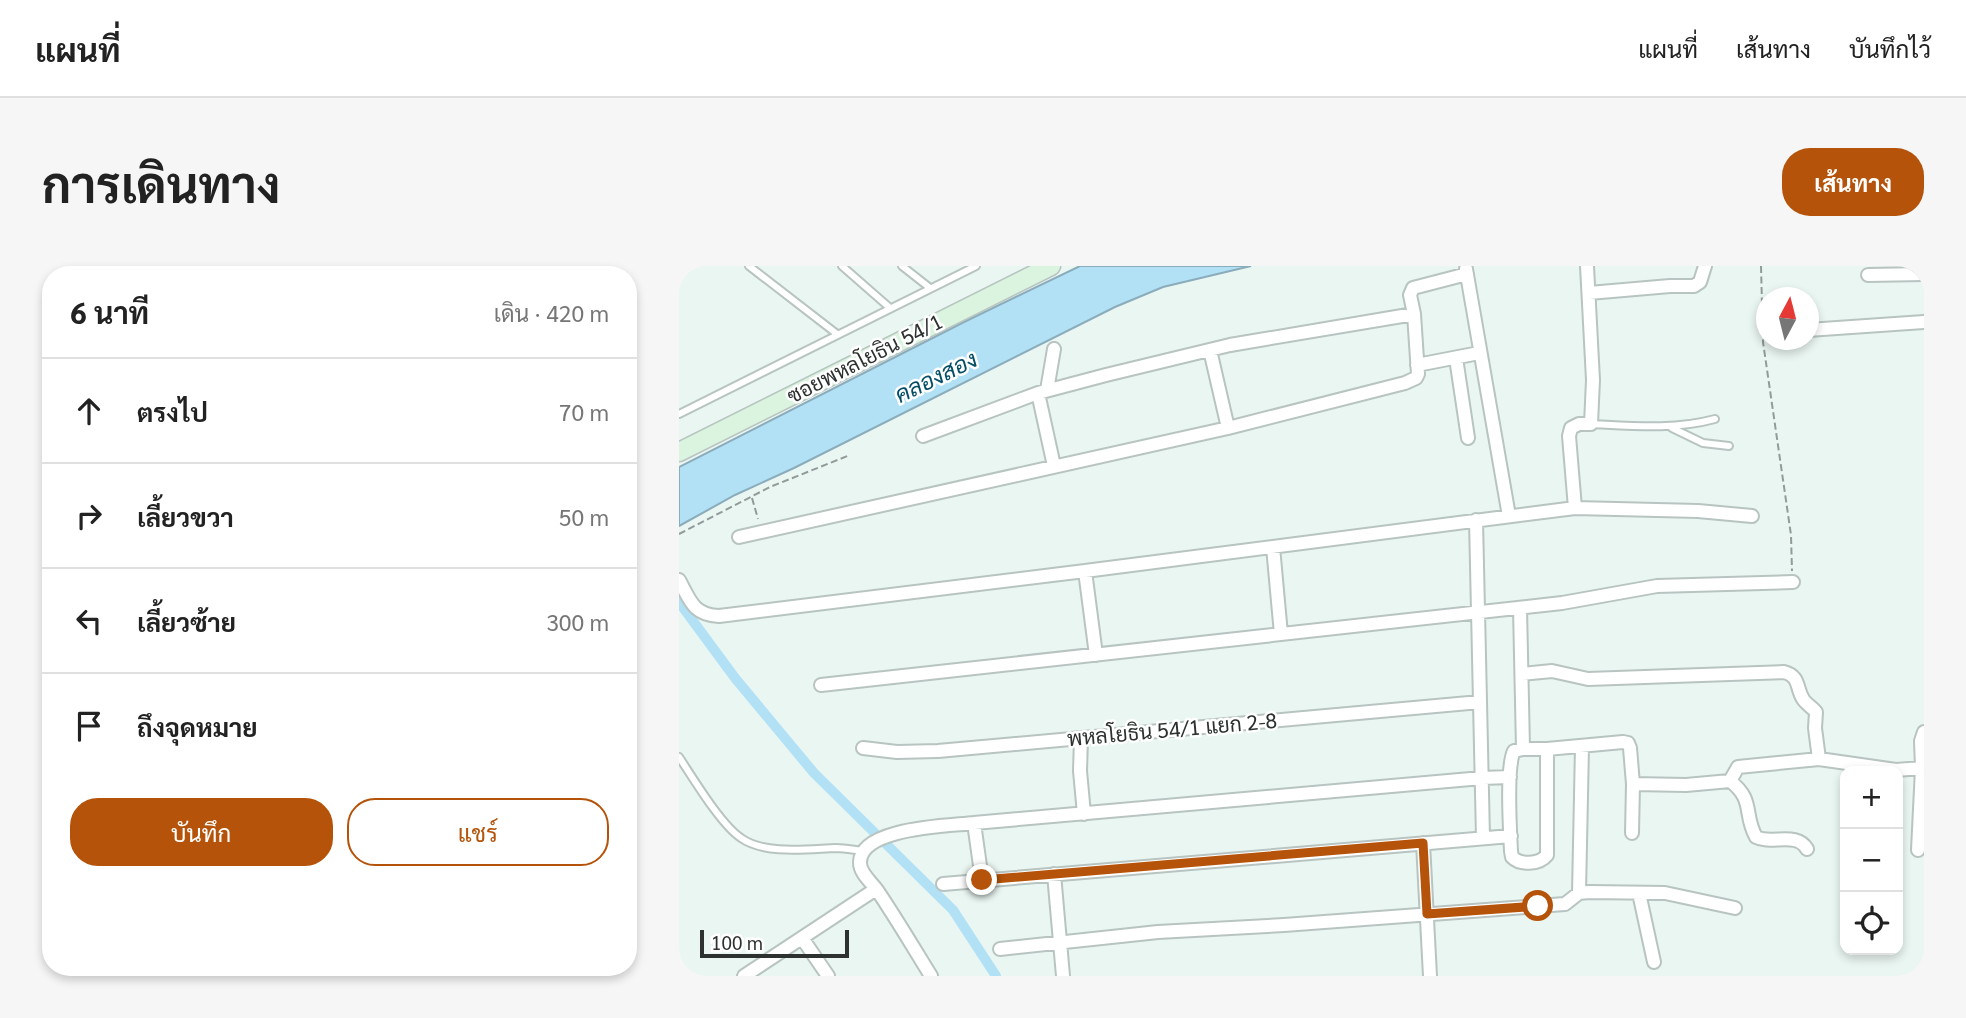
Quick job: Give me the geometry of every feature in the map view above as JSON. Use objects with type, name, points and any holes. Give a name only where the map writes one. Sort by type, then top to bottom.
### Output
[{"type":"street","name":"ซอยพหลโยธิน 54/1","points":[[679,452],[1051,266]]},
{"type":"street","points":[[1575,508],[1569,436],[1571,428],[1579,424],[1591,424],[1593,380],[1587,266]]},
{"type":"street","points":[[1589,293],[1694,286],[1700,282],[1705,266]]},
{"type":"street","points":[[739,537],[1228,428],[1405,383],[1416,378],[1411,295],[1413,288],[1466,270],[1509,516]]},
{"type":"street","points":[[1868,275],[1924,274]]},
{"type":"street","points":[[923,436],[1042,392],[1210,350],[1414,314]]},
{"type":"street","points":[[1819,329],[1924,322]]},
{"type":"street","points":[[1054,349],[1042,392],[1054,466]]},
{"type":"street","points":[[1210,350],[1228,428]]},
{"type":"street","points":[[1417,365],[1479,354]]},
{"type":"street","points":[[1456,358],[1468,438]]},
{"type":"street","points":[[679,580],[695,608],[707,616],[719,616],[1575,508],[1698,511],[1752,516]]},
{"type":"street","points":[[1476,520],[1483,838]]},
{"type":"street","points":[[1273,547],[1281,634]]},
{"type":"street","points":[[1085,571],[1096,655]]},
{"type":"street","points":[[821,685],[1520,608],[1657,586],[1793,582]]},
{"type":"street","points":[[1520,608],[1523,749]]},
{"type":"street","points":[[1522,674],[1552,671],[1588,679],[1784,672],[1791,674],[1797,679],[1804,702],[1816,712],[1819,759]]},
{"type":"street","name":"พหลโยธิน 54/1 แยก 2-8","points":[[863,748],[897,752],[938,751],[1480,702]]},
{"type":"street","points":[[1918,850],[1921,741],[1924,732]]},
{"type":"street","points":[[1081,738],[1080,771],[1084,814]]},
{"type":"street","points":[[1547,749],[1545,859],[1539,862],[1514,860],[1511,851],[1511,754],[1523,749],[1628,743],[1633,784],[1632,834]]},
{"type":"street","points":[[1579,893],[1582,747]]},
{"type":"street","points":[[1730,782],[1738,767],[1819,759],[1896,770],[1922,768]]},
{"type":"street","points":[[931,976],[862,871],[861,857],[869,847],[890,834],[974,823],[1510,777]]},
{"type":"street","points":[[1633,784],[1730,782],[1741,789],[1756,837],[1766,840],[1798,840],[1807,849]]},
{"type":"street","points":[[974,823],[982,880]]},
{"type":"street","points":[[943,884],[1511,836]]},
{"type":"street","points":[[1423,843],[1430,976]]},
{"type":"street","points":[[1054,874],[1063,976]]},
{"type":"street","points":[[744,976],[876,889]]},
{"type":"street","points":[[1000,949],[1158,932],[1565,904],[1579,893],[1665,893],[1735,908]]},
{"type":"street","points":[[1639,893],[1654,962]]},
{"type":"street","points":[[802,938],[828,976]]},
{"type":"lane","points":[[749,266],[837,334]]},
{"type":"lane","points":[[842,266],[890,308]]},
{"type":"lane","points":[[902,266],[930,288]]},
{"type":"lane","points":[[679,414],[970,267]]},
{"type":"lane","points":[[1591,424],[1670,427],[1699,424],[1715,419]]},
{"type":"lane","points":[[1670,427],[1703,443],[1729,446]]},
{"type":"lane","points":[[679,757],[723,820],[739,838],[771,848],[869,847]]},
{"type":"path","points":[[1761,266],[1763,342],[1791,535],[1793,582]]},
{"type":"path","points":[[679,534],[771,487],[850,455]]},
{"type":"path","points":[[752,497],[762,531]]},
{"type":"water","name":"คลองสอง","points":[[1080,266],[1251,266],[1163,287],[1115,307],[735,495],[679,526],[679,467]]},
{"type":"waterway","points":[[679,602],[735,678],[814,773],[953,910],[996,976]]},
{"type":"route","points":[[982,880],[1423,843],[1427,914],[1538,906]]}]
